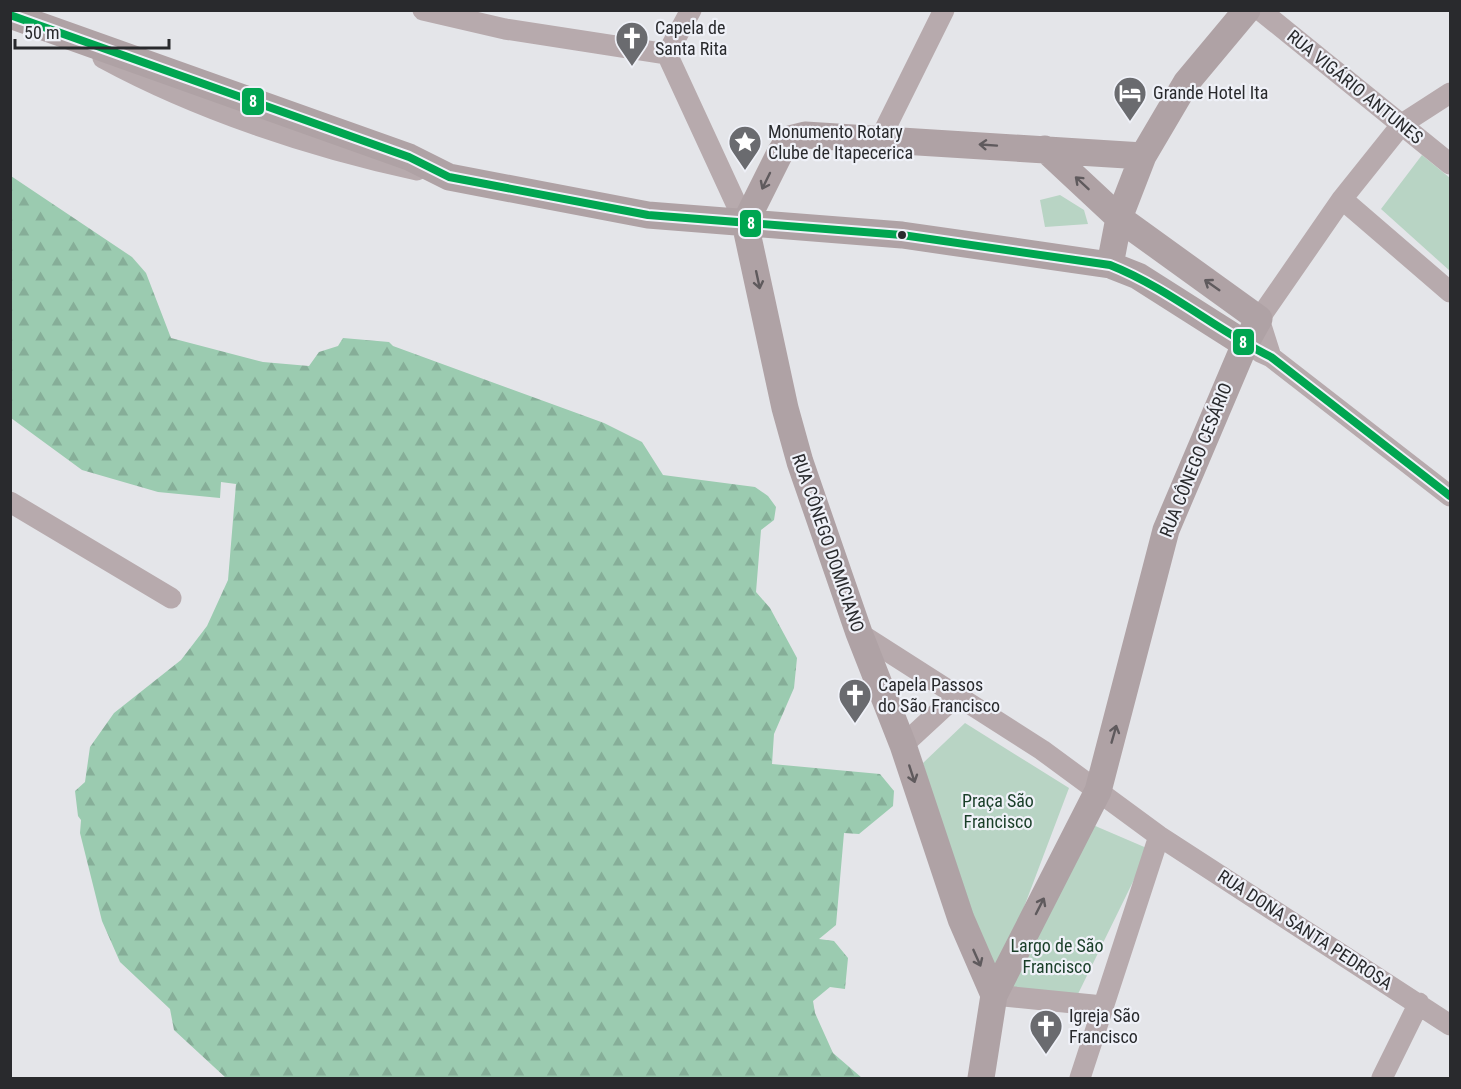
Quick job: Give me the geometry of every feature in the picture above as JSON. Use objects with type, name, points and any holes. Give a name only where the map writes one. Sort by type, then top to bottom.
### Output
[{"type":"main road","points":[[1110,265],[1119,218],[1143,156],[1186,83],[1247,10]]},
{"type":"main road","points":[[10,15],[408,157],[449,177],[648,215],[902,235],[1110,265],[1138,276],[1245,344]]},
{"type":"main road","points":[[746,223],[789,139],[806,135],[881,137],[1143,156]]},
{"type":"main road","points":[[1046,149],[1119,218],[1259,319]]},
{"type":"main road","name":"RUA CÔNEGO DOMICIANO","points":[[746,223],[785,408],[800,462],[859,633],[903,745],[960,918],[994,996]]},
{"type":"main road","name":"RUA CÔNEGO CESÁRIO","points":[[994,996],[1098,791],[1166,530],[1245,344],[1259,319]]},
{"type":"main road","points":[[981,1078],[994,996]]},
{"type":"street","points":[[423,10],[505,29],[667,54],[691,10]]},
{"type":"street","points":[[881,137],[944,10]]},
{"type":"street","name":"RUA VIGÁRIO ANTUNES","points":[[1260,10],[1450,164]]},
{"type":"street","name":"RUA CÔNEGO DOMICIANO","points":[[667,54],[746,223]]},
{"type":"street","name":"RUA CÔNEGO CESÁRIO","points":[[1259,319],[1341,199],[1402,124],[1450,93]]},
{"type":"street","points":[[1341,199],[1450,292]]},
{"type":"street","points":[[1259,319],[1271,357]]},
{"type":"street","points":[[1245,344],[1271,357],[1450,496]]},
{"type":"street","points":[[10,502],[171,598]]},
{"type":"street","points":[[859,633],[955,697],[1042,750],[1159,836],[1080,1078]]},
{"type":"street","points":[[903,745],[955,697]]},
{"type":"street","name":"RUA DONA SANTA PEDROSA","points":[[1159,836],[1450,1024]]},
{"type":"street","points":[[994,996],[1103,1006]]},
{"type":"street","points":[[1382,1078],[1419,1003]]},
{"type":"green space","points":[[1422,155],[1450,178],[1450,271],[1381,209]]},
{"type":"green space","points":[[11,176],[132,257],[146,273],[171,338],[263,362],[309,366],[319,352],[338,346],[343,338],[389,342],[393,346],[604,423],[642,442],[663,475],[755,487],[768,496],[776,507],[774,520],[761,530],[756,592],[770,608],[797,658],[794,688],[774,734],[772,764],[880,774],[894,791],[893,806],[859,834],[844,833],[836,925],[819,939],[834,941],[848,958],[845,989],[830,987],[813,1001],[815,1013],[833,1053],[862,1078],[226,1078],[174,1030],[170,1009],[120,962],[102,921],[80,833],[81,820],[78,816],[75,791],[85,782],[90,747],[114,713],[181,660],[207,626],[228,580],[236,484],[221,482],[220,498],[158,492],[82,470],[11,418]]},
{"type":"green space","points":[[1060,195],[1084,210],[1088,224],[1045,227],[1040,200]]},
{"type":"green space","name":"Praça São Francisco","points":[[965,723],[1069,788],[998,976],[980,957],[923,763]]},
{"type":"green space","name":"Largo de São Francisco","points":[[1086,822],[1149,849],[1077,996],[1002,988]]},
{"type":"transit line","name":"8","points":[[10,15],[409,157],[449,177],[648,215],[902,235],[1110,265],[1152,285],[1271,357],[1450,496]]},
{"type":"place","name":"Capela de Santa Rita","points":[[632,67]]},
{"type":"place","name":"Grande Hotel Ita","points":[[1130,122]]},
{"type":"place","name":"Monumento Rotary Clube de Itapecerica","points":[[745,171]]},
{"type":"place","name":"Capela Passos do São Francisco","points":[[855,724]]},
{"type":"place","name":"Igreja São Francisco","points":[[1046,1055]]}]
